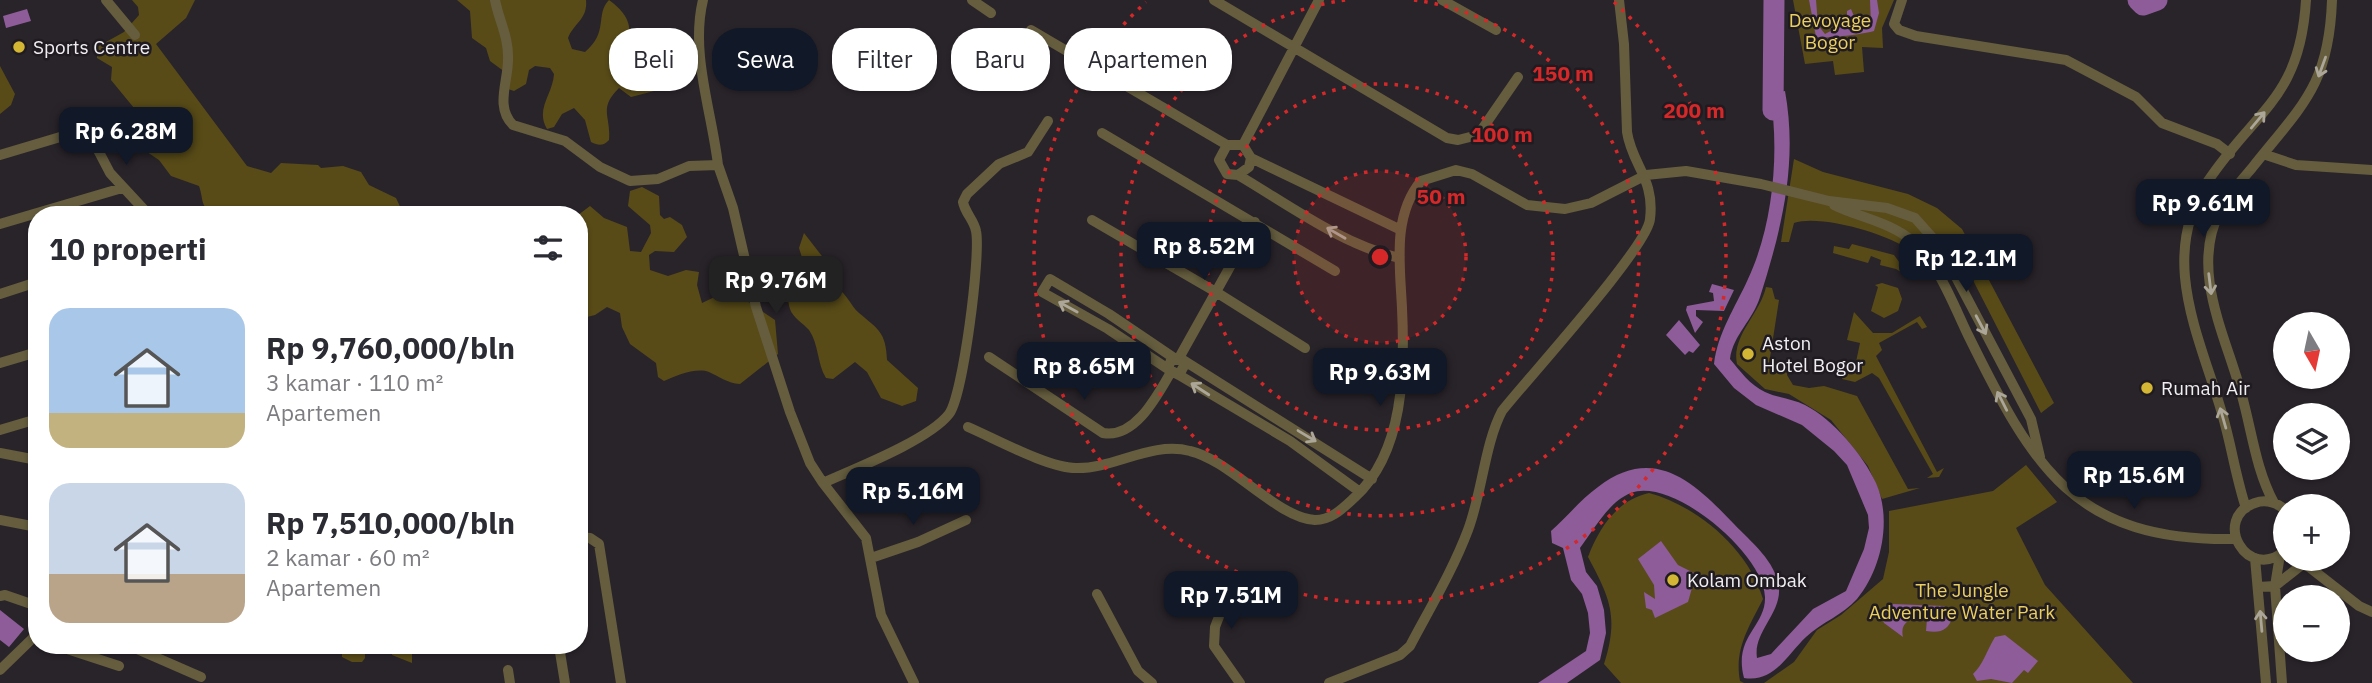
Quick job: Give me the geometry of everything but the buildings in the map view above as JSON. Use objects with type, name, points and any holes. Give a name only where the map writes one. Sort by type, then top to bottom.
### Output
[{"type":"street","points":[[106,0],[135,35]]},
{"type":"street","points":[[495,0],[508,35],[508,61],[502,106],[513,125],[565,141],[600,167],[630,181],[658,179],[689,166],[718,165]]},
{"type":"street","points":[[703,0],[700,20],[704,81],[718,165],[733,208],[757,307],[790,412],[810,463],[866,538],[881,615],[915,683]]},
{"type":"street","points":[[972,0],[991,13]]},
{"type":"street","points":[[1214,0],[1420,124],[1458,140],[1478,135],[1518,77]]},
{"type":"street","points":[[1243,145],[1319,0]]},
{"type":"street","points":[[1442,0],[1496,30]]},
{"type":"street","points":[[1329,683],[1400,655],[1410,646],[1468,531],[1486,470],[1493,432],[1502,411],[1608,284],[1646,232],[1651,213],[1646,175],[1628,137],[1619,0]]},
{"type":"street","points":[[1902,0],[1894,24],[1899,30],[1916,36],[2066,60],[2136,97],[2162,123],[2217,144],[2230,154]]},
{"type":"street","points":[[2246,508],[2213,383],[2192,326],[2185,276],[2187,241],[2199,198],[2230,154],[2275,101],[2295,65],[2301,46],[2306,0]]},
{"type":"street","points":[[2273,501],[2262,480],[2241,390],[2213,304],[2209,270],[2218,215],[2310,95],[2329,43],[2332,0]]},
{"type":"street","points":[[1050,41],[1227,145],[1243,145]]},
{"type":"street","points":[[2275,101],[2293,117]]},
{"type":"street","points":[[823,483],[921,436],[948,415],[963,371],[977,263],[976,231],[963,202],[967,194],[999,164],[1028,152],[1048,121]]},
{"type":"street","points":[[0,155],[87,129],[95,150],[122,188],[140,206]]},
{"type":"street","points":[[1102,133],[1335,271]]},
{"type":"street","points":[[1227,145],[1220,154],[1220,165],[1227,174],[1238,175],[1345,238],[1378,253],[1399,258]]},
{"type":"street","points":[[1243,145],[1251,158],[1401,230]]},
{"type":"street","points":[[2263,153],[2296,165],[2372,170]]},
{"type":"street","points":[[1238,175],[1250,167],[1251,158]]},
{"type":"street","points":[[968,427],[1057,466],[1078,469],[1165,449],[1191,451],[1214,462],[1296,515],[1313,520],[1336,515],[1372,479],[1390,446],[1398,398],[1403,327],[1399,258],[1401,230],[1405,206],[1421,181],[1449,170],[1472,174],[1527,205],[1565,209],[1591,203],[1646,175],[1686,171],[1761,184],[1915,218],[1933,235],[2031,419],[2040,457]]},
{"type":"street","points":[[61,206],[122,188]]},
{"type":"street","points":[[1829,201],[1894,230],[1917,246],[1946,289],[2015,426],[2067,492],[2085,506],[2121,523],[2176,537],[2236,539]]},
{"type":"street","points":[[0,224],[28,216]]},
{"type":"street","points":[[1092,220],[1306,348]]},
{"type":"street","points":[[989,357],[1103,433],[1119,433],[1148,410],[1180,360],[1255,222]]},
{"type":"street","points":[[1360,492],[1268,428],[1042,292],[1050,279],[1330,450],[1372,479]]},
{"type":"street","points":[[0,293],[28,285]]},
{"type":"street","points":[[1092,320],[1098,308]]},
{"type":"street","points":[[1123,339],[1131,328]]},
{"type":"street","points":[[0,363],[28,355]]},
{"type":"street","points":[[1232,408],[1238,396]]},
{"type":"street","points":[[1268,428],[1275,417]]},
{"type":"street","points":[[0,430],[28,422]]},
{"type":"street","points":[[1322,464],[1330,450]]},
{"type":"street","points":[[0,453],[28,458]]},
{"type":"street","points":[[2273,503],[2259,501],[2246,508],[2236,522],[2236,539],[2243,550],[2255,558],[2273,554]]},
{"type":"street","points":[[0,520],[28,525]]},
{"type":"street","points":[[871,558],[918,542],[967,520]]},
{"type":"street","points":[[588,538],[599,544],[621,683]]},
{"type":"street","points":[[2255,558],[2266,683]]},
{"type":"street","points":[[2276,585],[2304,562],[2333,585]]},
{"type":"street","points":[[1234,578],[1216,627],[1214,646],[1240,683]]},
{"type":"street","points":[[2258,587],[2273,586]]},
{"type":"street","points":[[1097,594],[1138,671],[1152,683]]},
{"type":"street","points":[[0,596],[5,595],[28,603]]},
{"type":"street","points":[[2350,599],[2372,612]]},
{"type":"street","points":[[0,670],[28,644]]},
{"type":"street","points":[[82,654],[119,666]]},
{"type":"street","points":[[148,654],[201,677]]},
{"type":"street","points":[[560,654],[565,683]]},
{"type":"street","points":[[2280,662],[2281,683]]},
{"type":"street","points":[[508,670],[510,683]]},
{"type":"green space","points":[[132,0],[195,0],[186,18],[156,44],[247,166],[271,173],[281,163],[318,165],[321,168],[343,166],[361,172],[369,185],[396,198],[400,206],[205,206],[199,186],[171,176],[159,160],[138,146],[134,136],[134,108],[111,80],[112,67],[97,58],[97,47],[124,32],[139,15],[138,7]]},
{"type":"green space","points":[[457,0],[586,0],[585,12],[568,38],[572,49],[585,52],[597,37],[603,11],[609,0],[621,10],[629,28],[609,28],[609,91],[616,91],[607,107],[609,140],[599,145],[591,142],[585,120],[574,108],[562,114],[554,127],[547,129],[543,115],[554,74],[550,68],[535,66],[529,70],[526,84],[514,91],[508,89],[509,75],[490,61],[486,48],[472,38],[470,11]]},
{"type":"green space","name":"Devoyage Bogor","points":[[1793,0],[1894,0],[1882,28],[1883,48],[1862,47],[1864,72],[1835,75],[1833,61],[1805,64]]},
{"type":"green space","points":[[0,66],[15,94],[11,105],[0,114]]},
{"type":"green space","points":[[623,91],[654,91],[631,97]]},
{"type":"green space","points":[[1794,159],[1823,172],[1908,194],[1937,208],[1962,229],[2054,403],[2041,413],[1959,253],[1924,269],[1913,253],[1887,238],[1854,227],[1820,221],[1794,223],[1789,242],[1781,242]]},
{"type":"green space","points":[[642,187],[659,196],[660,215],[664,219],[670,217],[682,225],[687,237],[674,252],[655,251],[649,255],[650,270],[668,276],[686,270],[699,272],[697,285],[702,303],[725,292],[741,297],[775,320],[778,354],[740,384],[704,371],[686,373],[664,381],[658,377],[656,363],[630,344],[622,327],[620,313],[607,307],[588,317],[588,208],[590,206],[604,218],[627,227],[630,251],[641,252],[651,233],[650,225],[628,206],[630,191]]},
{"type":"green space","points":[[804,233],[832,269],[836,287],[880,332],[885,343],[887,360],[918,388],[916,401],[902,406],[881,398],[867,372],[855,362],[833,379],[826,378],[809,330],[793,315],[788,302],[791,281],[798,281],[806,270],[799,248]]},
{"type":"green space","points":[[1852,244],[1894,255],[1911,278],[1896,269],[1880,265],[1881,260],[1871,256],[1868,263],[1833,253],[1834,246],[1849,249]]},
{"type":"green space","points":[[1882,283],[1898,288],[1902,299],[1898,311],[1884,318],[1871,311],[1878,287],[1875,285]]},
{"type":"green space","points":[[1766,287],[1772,288],[1775,299],[1779,300],[1769,364],[1788,371],[1787,375],[1793,385],[1809,388],[1824,386],[1857,396],[1908,489],[1920,488],[1882,499],[1868,466],[1831,420],[1789,394],[1765,389],[1737,364],[1738,344]]},
{"type":"green space","points":[[1854,312],[1873,333],[1892,333],[1920,316],[1927,327],[1922,329],[1917,322],[1879,343],[1882,350],[1876,356],[1937,472],[1944,468],[1939,477],[1927,478],[1933,474],[1879,378],[1872,373],[1855,382],[1842,379],[1846,360],[1856,362],[1860,343],[1847,340]]},
{"type":"green space","name":"The Jungle Adventure Water Park","points":[[2026,465],[2057,502],[2016,528],[2045,585],[2133,683],[1764,683],[1794,662],[1817,630],[1841,615],[1883,579],[1889,552],[1889,511],[1993,491]]},
{"type":"green space","points":[[1649,493],[1686,508],[1719,532],[1734,547],[1756,581],[1763,599],[1741,648],[1740,681],[1744,683],[1621,683],[1604,664],[1611,633],[1610,608],[1602,584],[1588,557],[1611,517],[1628,502]]},
{"type":"green space","points":[[342,654],[365,654],[362,662],[352,662],[342,657]]},
{"type":"green space","points":[[412,654],[412,663],[392,655]]},
{"type":"shaded area","points":[[1809,0],[1816,0],[1818,25],[1825,34],[1847,22],[1847,11],[1851,9],[1856,21],[1871,24],[1870,0],[1877,0],[1879,13],[1874,31],[1816,37]]},
{"type":"shaded area","points":[[27,9],[31,21],[6,28],[3,16]]},
{"type":"shaded area","points":[[1785,91],[1790,144],[1781,220],[1760,297],[1735,342],[1730,359],[1755,386],[1816,411],[1836,428],[1863,461],[1876,483],[1883,512],[1882,543],[1873,573],[1866,587],[1851,605],[1812,632],[1772,672],[1764,676],[1744,678],[1743,652],[1761,616],[1765,597],[1761,580],[1750,560],[1713,523],[1692,508],[1670,496],[1649,491],[1631,493],[1609,509],[1580,548],[1586,572],[1597,586],[1604,610],[1606,633],[1600,660],[1567,683],[1538,683],[1586,651],[1590,633],[1582,594],[1571,580],[1563,548],[1552,543],[1551,531],[1592,492],[1618,475],[1637,469],[1655,469],[1688,482],[1704,494],[1768,561],[1777,578],[1778,597],[1759,640],[1757,658],[1771,654],[1813,609],[1846,591],[1864,549],[1869,528],[1868,515],[1847,465],[1802,425],[1756,405],[1734,388],[1714,364],[1723,331],[1757,258],[1763,236],[1769,212],[1774,164],[1770,94]]},
{"type":"shaded area","points":[[1712,284],[1734,290],[1724,311],[1696,310],[1696,316],[1703,322],[1695,333],[1687,306],[1714,301],[1713,293],[1709,292]]},
{"type":"shaded area","points":[[1679,320],[1700,345],[1693,353],[1689,351],[1685,355],[1666,335]]},
{"type":"shaded area","name":"Kolam Ombak","points":[[1661,541],[1678,565],[1696,574],[1688,602],[1655,618],[1652,610],[1646,608],[1644,592],[1655,599],[1654,585],[1638,559]]},
{"type":"shaded area","points":[[1892,604],[1944,606],[1953,616],[1946,628],[1931,632],[1926,631],[1927,619],[1919,615],[1906,623],[1903,637],[1884,623],[1880,613]]},
{"type":"shaded area","points":[[0,610],[24,629],[9,647],[0,640]]},
{"type":"shaded area","points":[[2005,635],[2038,661],[2028,673],[2024,670],[2012,683],[1991,679],[1977,681],[1973,674],[1995,637]]},
{"type":"waterway","points":[[1773,110],[1774,0]]},
{"type":"waterway","points":[[2138,0],[2143,5],[2157,0]]},
{"type":"place","name":"Sports Centre","points":[[19,47]]},
{"type":"place","name":"Aston Hotel Bogor","points":[[1748,354]]},
{"type":"place","name":"Rumah Air","points":[[2147,388]]},
{"type":"place","name":"Kolam Ombak","points":[[1673,580]]}]
